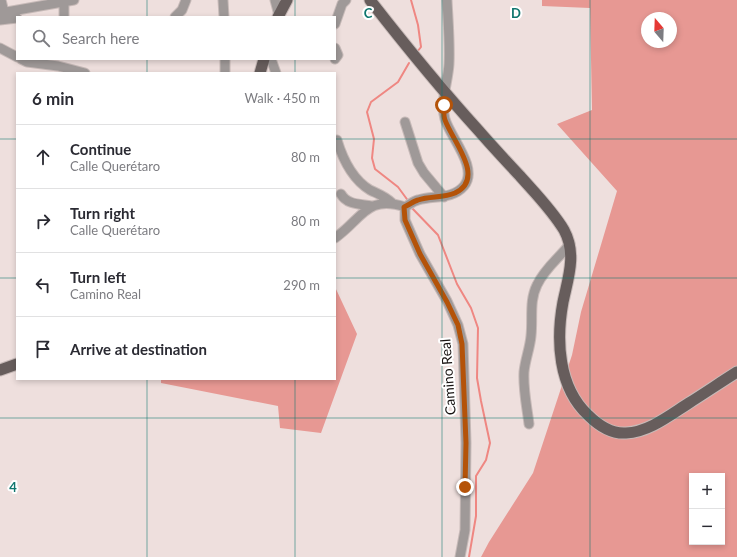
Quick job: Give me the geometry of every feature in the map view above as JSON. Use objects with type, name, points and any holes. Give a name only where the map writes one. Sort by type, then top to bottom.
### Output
[{"type":"main road","points":[[279,16],[287,0]]},
{"type":"main road","points":[[370,0],[444,93],[543,201],[564,231],[570,244],[572,257],[559,330],[561,358],[566,381],[585,412],[598,424],[612,431],[626,433],[645,428],[666,417],[737,372]]},
{"type":"main road","points":[[260,72],[264,60]]},
{"type":"main road","points":[[0,370],[16,364]]},
{"type":"street","points":[[1,0],[1,15]]},
{"type":"street","points":[[1,15],[25,13],[64,1],[74,0]]},
{"type":"street","points":[[176,16],[182,10],[186,0]]},
{"type":"street","points":[[223,0],[224,16]]},
{"type":"street","points":[[275,0],[279,16]]},
{"type":"street","points":[[336,21],[342,4],[346,0]]},
{"type":"street","points":[[336,237],[375,204],[392,203],[404,207],[418,200],[444,196],[455,192],[464,187],[468,179],[468,167],[444,118],[444,93],[449,65],[447,0]]},
{"type":"street","points":[[64,1],[64,16]]},
{"type":"street","points":[[1,15],[16,18]]},
{"type":"street","points":[[0,48],[16,56]]},
{"type":"street","points":[[23,60],[34,63],[61,62],[83,72]]},
{"type":"street","points":[[225,72],[226,60]]},
{"type":"street","points":[[271,60],[276,72]]},
{"type":"street","points":[[405,122],[418,163],[424,173],[444,196]]},
{"type":"street","points":[[338,140],[344,159],[359,183],[387,197],[392,203]]},
{"type":"street","points":[[341,194],[345,199],[355,205],[371,206]]},
{"type":"street","name":"Camino Real","points":[[404,207],[405,220],[420,254],[458,325],[462,344],[466,443],[465,530],[460,557]]},
{"type":"street","points":[[529,424],[524,392],[524,373],[531,335],[532,297],[537,284],[547,269],[570,244]]},
{"type":"shaded area","points":[[542,0],[737,0],[737,557],[481,557],[533,473],[572,355],[581,312],[617,191],[557,124],[592,110],[590,8],[542,6]]},
{"type":"shaded area","points":[[336,289],[357,334],[321,433],[280,428],[278,406],[161,383],[161,380],[336,380]]},
{"type":"waterway","points":[[411,0],[418,25],[421,47],[417,52]]},
{"type":"waterway","points":[[409,63],[398,82],[371,102],[367,112],[374,139],[372,158],[375,169],[398,187],[409,202]]},
{"type":"waterway","points":[[410,206],[438,235],[457,284],[471,308],[478,328],[477,378],[490,443],[486,460],[476,476],[476,516],[469,557]]},
{"type":"route","points":[[444,105],[444,118],[468,167],[468,179],[464,187],[455,192],[444,196],[418,200],[404,207],[404,212],[405,220],[420,254],[458,325],[462,344],[466,443],[465,487]]}]
